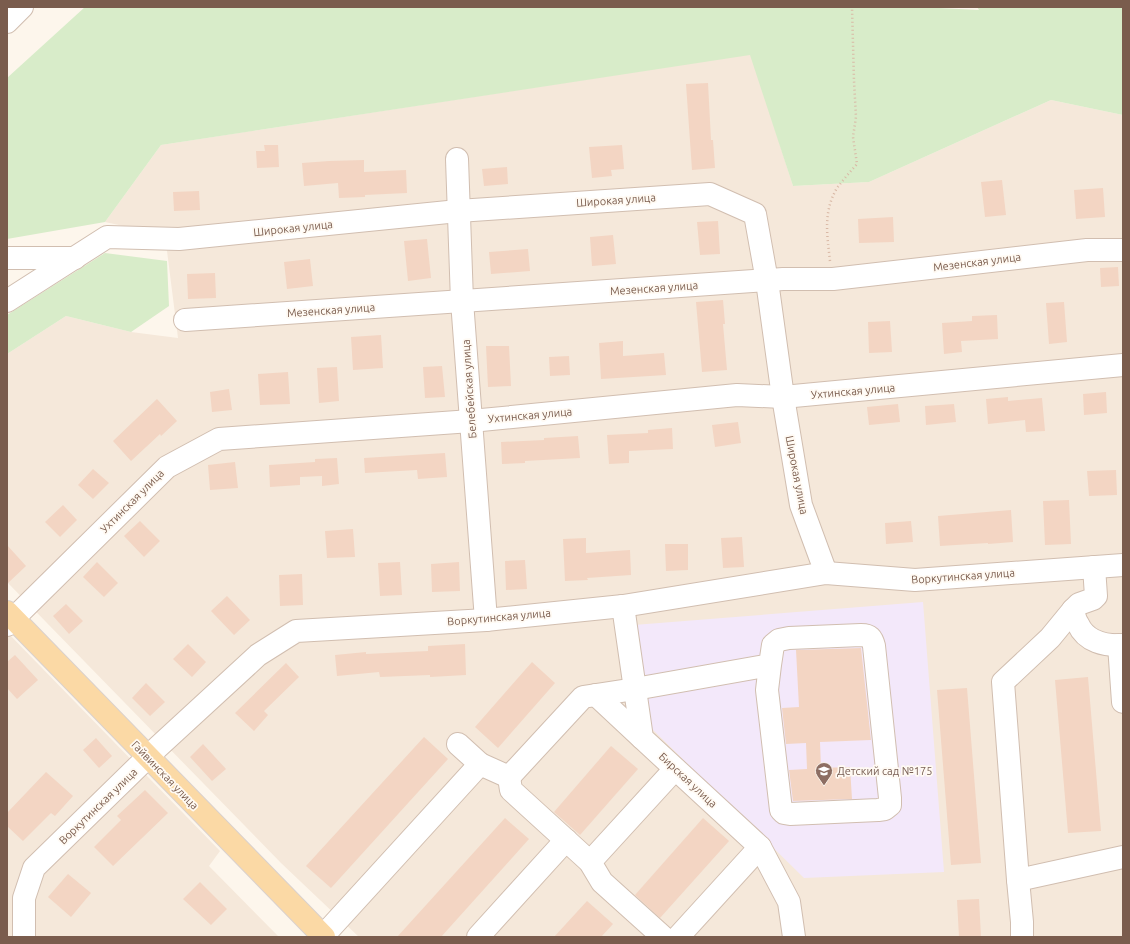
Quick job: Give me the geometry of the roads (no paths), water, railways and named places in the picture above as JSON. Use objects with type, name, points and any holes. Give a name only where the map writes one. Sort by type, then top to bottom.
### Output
[{"type":"main road","name":"Гайвинская улица","points":[[9,618],[148,757],[324,937]]},
{"type":"street","points":[[7,22],[22,7]]},
{"type":"street","name":"Белебейская улица","points":[[457,159],[462,301],[486,620]]},
{"type":"street","name":"Широкая улица","points":[[75,258],[107,237],[179,239],[458,211],[710,194],[755,214],[767,281],[783,397],[801,505],[826,573]]},
{"type":"street","name":"Мезенская улица","points":[[185,320],[783,279],[833,279],[1087,250],[1123,250]]},
{"type":"street","points":[[7,258],[75,258]]},
{"type":"street","points":[[7,301],[75,258]]},
{"type":"street","name":"Ухтинская улица","points":[[9,618],[167,467],[219,439],[471,421],[737,395],[783,397],[1123,365]]},
{"type":"street","name":"Воркутинская улица","points":[[24,937],[24,898],[34,868],[148,757],[258,655],[296,631],[486,620],[623,606],[826,573],[915,580],[1123,565]]},
{"type":"street","points":[[1022,937],[1003,682],[1050,638],[1072,610],[1079,604],[1093,599],[1096,596],[1094,567]]},
{"type":"street","points":[[623,606],[642,738]]},
{"type":"street","points":[[1072,610],[1078,625],[1085,636],[1095,642],[1106,645],[1121,645],[1123,702]]},
{"type":"street","points":[[869,635],[874,646],[890,805],[885,809],[878,810],[790,814],[784,813],[781,810],[767,690],[770,665],[774,645],[779,640],[789,638],[869,635]]},
{"type":"street","points":[[509,777],[583,697],[770,665]]},
{"type":"street","name":"Бирская улица","points":[[596,695],[760,848],[789,902],[794,937]]},
{"type":"street","points":[[458,744],[480,764],[509,777]]},
{"type":"street","points":[[324,937],[480,764]]},
{"type":"street","points":[[590,862],[675,768]]},
{"type":"street","points":[[509,777],[511,790],[590,862],[602,882],[663,937]]},
{"type":"street","points":[[478,937],[566,840]]},
{"type":"street","points":[[678,937],[760,848]]},
{"type":"street","points":[[1018,880],[1123,857]]},
{"type":"place","name":"Детский сад №175","points":[[824,786]]}]
